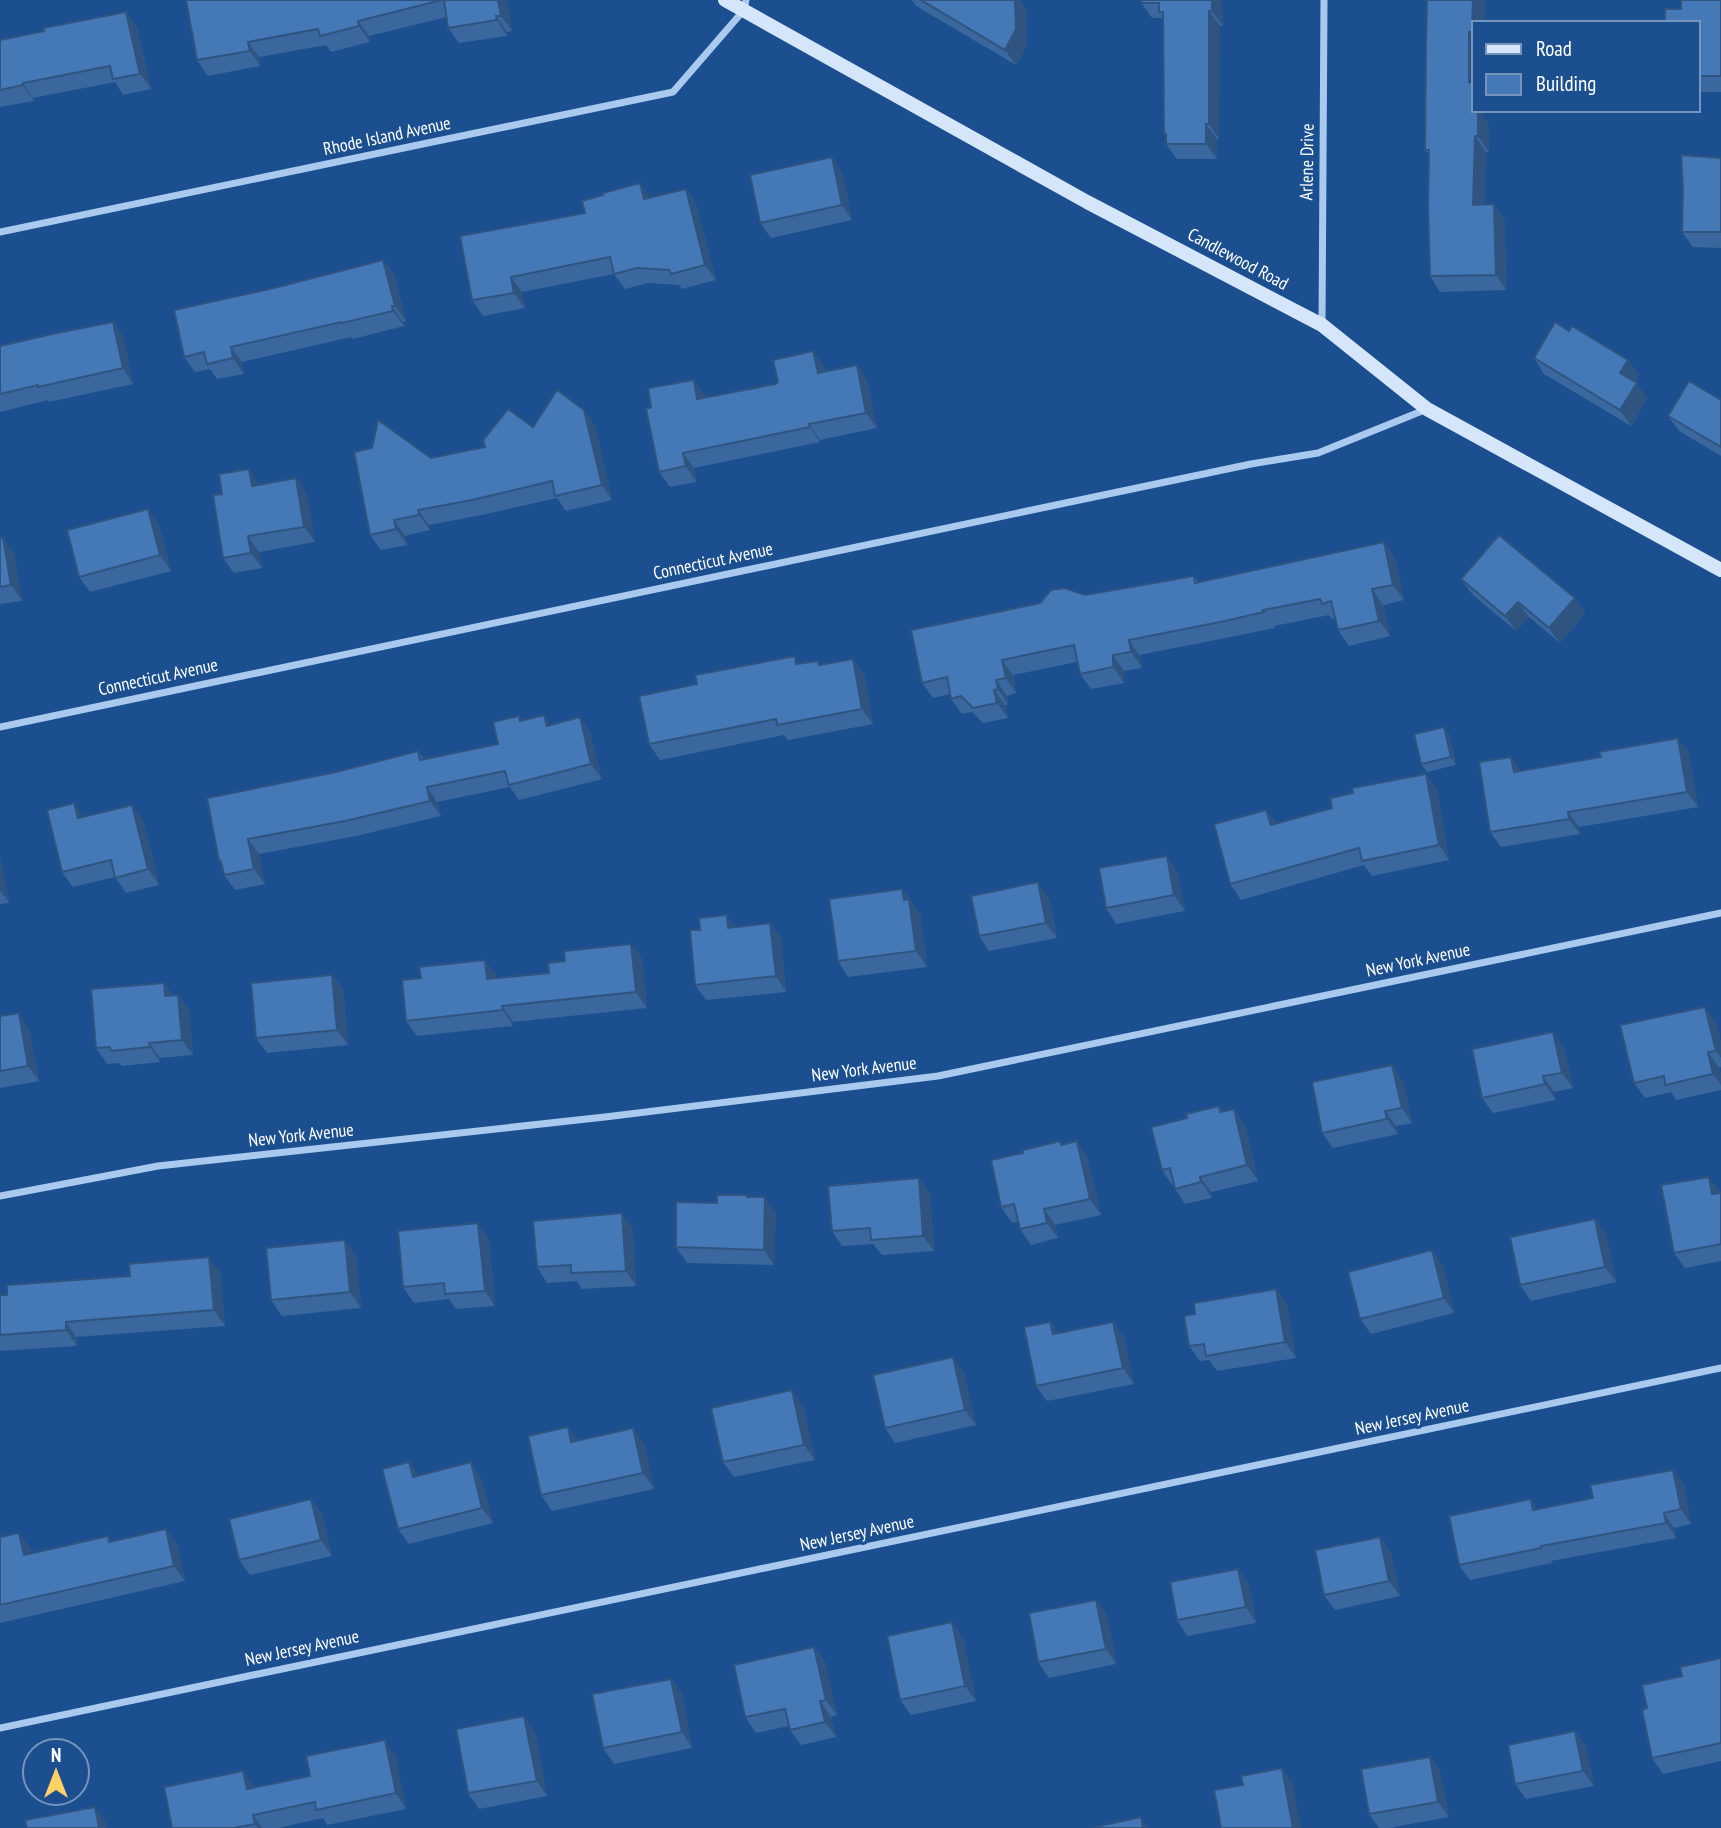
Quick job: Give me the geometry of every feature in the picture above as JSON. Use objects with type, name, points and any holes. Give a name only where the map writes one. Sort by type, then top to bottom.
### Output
[{"type":"street","name":"Candlewood Road","points":[[725,0],[745,5],[1087,202],[1322,325],[1427,409],[1721,570]]},
{"type":"street","name":"Arlene Drive","points":[[1322,325],[1324,0]]},
{"type":"street","name":"Rhode Island Avenue","points":[[0,232],[673,92],[745,5]]},
{"type":"street","name":"Connecticut Avenue","points":[[0,727],[1237,467],[1318,453],[1427,409]]},
{"type":"street","name":"New York Avenue","points":[[0,1196],[158,1166],[605,1117],[938,1076],[1721,913]]},
{"type":"street","name":"New Jersey Avenue","points":[[0,1728],[1721,1368]]},
{"type":"building","points":[[186,0],[442,0],[358,21],[359,26],[320,36],[318,29],[248,42],[250,51],[197,60]]},
{"type":"building","points":[[444,0],[498,0],[501,16],[496,16],[497,20],[448,28]]},
{"type":"building","points":[[921,0],[1015,0],[1016,29],[1005,50]]},
{"type":"building","points":[[1141,0],[1212,0],[1212,11],[1209,11],[1209,124],[1206,124],[1206,144],[1166,144],[1163,12],[1159,12],[1159,3],[1141,3]]},
{"type":"building","points":[[1427,0],[1473,0],[1472,32],[1469,32],[1469,82],[1472,83],[1472,112],[1478,112],[1478,136],[1475,136],[1473,205],[1494,204],[1496,275],[1430,276],[1429,150],[1425,150]]},
{"type":"building","points":[[1681,0],[1721,0],[1721,76],[1700,76],[1700,21],[1665,21],[1665,9],[1681,9]]},
{"type":"building","points":[[126,12],[140,74],[113,79],[110,66],[0,90],[0,40],[44,31],[43,28]]},
{"type":"building","points":[[1681,155],[1721,158],[1721,232],[1682,232]]},
{"type":"building","points":[[832,157],[842,205],[760,223],[750,175]]},
{"type":"building","points":[[640,183],[644,199],[686,189],[705,265],[671,274],[669,270],[637,268],[614,274],[610,257],[511,277],[514,293],[472,300],[460,236],[585,213],[582,201]]},
{"type":"building","points":[[383,260],[395,306],[392,306],[393,311],[231,347],[233,358],[207,364],[204,352],[184,357],[174,310]]},
{"type":"building","points":[[113,322],[123,368],[0,394],[0,346]]},
{"type":"building","points":[[1555,322],[1569,331],[1572,326],[1628,360],[1620,373],[1637,383],[1620,410],[1534,358]]},
{"type":"building","points":[[813,351],[818,373],[857,365],[866,413],[683,453],[686,466],[659,472],[646,409],[651,407],[648,388],[694,380],[697,399],[775,384],[778,382],[773,360]]},
{"type":"building","points":[[1689,381],[1721,400],[1721,447],[1668,416]]},
{"type":"building","points":[[557,390],[584,410],[602,485],[555,496],[552,481],[418,510],[419,515],[394,520],[396,529],[370,535],[354,452],[372,448],[378,420],[431,458],[485,447],[483,440],[508,409],[533,427]]},
{"type":"building","points":[[249,469],[252,486],[296,478],[304,527],[248,536],[251,553],[223,558],[213,495],[222,494],[219,474]]},
{"type":"building","points":[[148,509],[160,555],[79,577],[67,530]]},
{"type":"building","points":[[1499,535],[1575,598],[1549,628],[1518,602],[1505,616],[1461,579]]},
{"type":"building","points":[[0,538],[3,538],[11,585],[0,587]]},
{"type":"building","points":[[1384,542],[1393,585],[1372,589],[1379,621],[1338,630],[1331,601],[1322,604],[1320,599],[1129,640],[1131,652],[1113,655],[1113,667],[1080,674],[1074,645],[1002,660],[1006,678],[996,680],[998,689],[994,690],[997,703],[973,708],[961,696],[951,699],[947,677],[922,683],[911,630],[1040,603],[1051,590],[1064,588],[1085,595],[1194,576],[1195,583]]},
{"type":"building","points":[[795,656],[796,664],[818,661],[819,665],[853,659],[862,709],[777,725],[776,719],[649,744],[639,696],[697,684],[695,675]]},
{"type":"building","points":[[544,715],[547,726],[580,717],[591,764],[509,785],[505,771],[427,787],[430,801],[345,821],[248,839],[254,869],[224,875],[207,798],[336,772],[418,751],[420,760],[498,744],[493,722],[519,716],[520,721]]},
{"type":"building","points":[[1444,727],[1451,757],[1421,764],[1414,734]]},
{"type":"building","points":[[1678,738],[1687,792],[1568,812],[1569,819],[1490,832],[1479,762],[1511,757],[1514,772],[1601,757],[1599,752]]},
{"type":"building","points":[[1426,774],[1439,845],[1362,861],[1359,848],[1230,884],[1214,824],[1266,810],[1271,825],[1332,808],[1330,798],[1353,793],[1352,788]]},
{"type":"building","points":[[74,803],[78,818],[132,805],[148,869],[115,878],[111,860],[62,872],[47,810]]},
{"type":"building","points":[[1167,856],[1174,895],[1106,908],[1099,868]]},
{"type":"building","points":[[1038,882],[1046,923],[979,936],[971,896]]},
{"type":"building","points":[[902,889],[904,900],[909,899],[916,951],[838,961],[829,899]]},
{"type":"building","points":[[727,915],[728,928],[770,923],[776,976],[695,985],[690,930],[700,930],[699,918]]},
{"type":"building","points":[[631,944],[636,992],[502,1006],[503,1010],[406,1021],[402,980],[421,978],[419,967],[485,960],[487,979],[549,973],[548,963],[565,961],[564,951]]},
{"type":"building","points":[[332,975],[337,1030],[256,1038],[251,983]]},
{"type":"building","points":[[164,983],[165,996],[178,995],[182,1040],[111,1051],[110,1047],[96,1048],[91,989]]},
{"type":"building","points":[[1705,1007],[1716,1051],[1708,1052],[1713,1074],[1665,1085],[1664,1076],[1634,1083],[1620,1025]]},
{"type":"building","points":[[19,1013],[28,1066],[0,1071],[0,1016]]},
{"type":"building","points":[[1553,1032],[1562,1073],[1543,1076],[1545,1084],[1482,1098],[1472,1049]]},
{"type":"building","points":[[1392,1065],[1402,1108],[1385,1111],[1387,1119],[1322,1133],[1312,1082]]},
{"type":"building","points":[[1219,1106],[1220,1112],[1234,1109],[1247,1165],[1200,1177],[1201,1182],[1175,1189],[1170,1168],[1162,1170],[1151,1127]]},
{"type":"building","points":[[1060,1141],[1061,1145],[1077,1141],[1090,1199],[1044,1209],[1047,1223],[1020,1229],[1014,1204],[1001,1207],[991,1160]]},
{"type":"building","points":[[1709,1177],[1712,1194],[1721,1193],[1721,1244],[1674,1253],[1661,1185]]},
{"type":"building","points":[[919,1178],[923,1236],[871,1240],[870,1228],[832,1231],[828,1186]]},
{"type":"building","points":[[717,1195],[765,1197],[764,1250],[676,1247],[676,1202],[717,1203]]},
{"type":"building","points":[[622,1213],[626,1271],[571,1273],[571,1265],[537,1267],[533,1221]]},
{"type":"building","points":[[1595,1219],[1605,1267],[1520,1285],[1510,1237]]},
{"type":"building","points":[[478,1223],[485,1291],[445,1294],[444,1283],[403,1287],[398,1231]]},
{"type":"building","points":[[345,1240],[350,1292],[271,1300],[266,1248]]},
{"type":"building","points":[[1432,1250],[1444,1298],[1360,1319],[1348,1272]]},
{"type":"building","points":[[209,1257],[214,1310],[66,1322],[66,1330],[0,1335],[0,1295],[7,1295],[7,1285],[130,1276],[129,1264]]},
{"type":"building","points":[[1276,1289],[1285,1342],[1206,1356],[1204,1344],[1189,1346],[1184,1316],[1195,1314],[1194,1303]]},
{"type":"building","points":[[1050,1322],[1053,1334],[1113,1322],[1123,1368],[1036,1386],[1024,1327]]},
{"type":"building","points":[[953,1357],[965,1410],[885,1428],[873,1375]]},
{"type":"building","points":[[792,1390],[804,1445],[723,1462],[711,1408]]},
{"type":"building","points":[[568,1427],[571,1442],[633,1428],[643,1473],[541,1495],[528,1436]]},
{"type":"building","points":[[409,1462],[413,1477],[471,1462],[482,1508],[398,1529],[382,1469]]},
{"type":"building","points":[[1673,1470],[1681,1509],[1664,1513],[1666,1523],[1541,1546],[1459,1565],[1449,1516],[1531,1499],[1533,1510],[1593,1498],[1590,1485]]},
{"type":"building","points":[[311,1499],[321,1540],[239,1560],[229,1519]]},
{"type":"building","points":[[166,1529],[174,1566],[0,1605],[0,1537],[19,1533],[24,1555],[108,1536],[109,1542]]},
{"type":"building","points":[[1380,1537],[1389,1581],[1324,1595],[1315,1550]]},
{"type":"building","points":[[1238,1569],[1246,1607],[1177,1620],[1170,1582]]},
{"type":"building","points":[[1096,1600],[1106,1649],[1038,1662],[1029,1613]]},
{"type":"building","points":[[952,1622],[965,1686],[900,1700],[887,1636]]},
{"type":"building","points":[[814,1647],[826,1700],[820,1701],[825,1722],[790,1730],[785,1709],[745,1717],[734,1665]]},
{"type":"building","points":[[1721,1658],[1721,1743],[1652,1758],[1642,1710],[1647,1708],[1642,1685],[1682,1676],[1680,1667]]},
{"type":"building","points":[[671,1679],[682,1732],[603,1748],[592,1694]]},
{"type":"building","points":[[524,1716],[537,1781],[468,1793],[456,1729]]},
{"type":"building","points":[[1575,1731],[1583,1771],[1515,1784],[1508,1745]]},
{"type":"building","points":[[385,1740],[396,1793],[316,1810],[315,1802],[253,1815],[255,1824],[234,1828],[172,1828],[164,1787],[243,1771],[247,1789],[310,1776],[306,1756]]},
{"type":"building","points":[[1430,1757],[1438,1802],[1369,1814],[1361,1769]]},
{"type":"building","points":[[1282,1768],[1293,1828],[1221,1828],[1214,1790],[1243,1785],[1241,1776]]},
{"type":"building","points":[[95,1807],[99,1828],[27,1828],[25,1820]]},
{"type":"building","points":[[1141,1817],[1143,1828],[1091,1828]]}]
